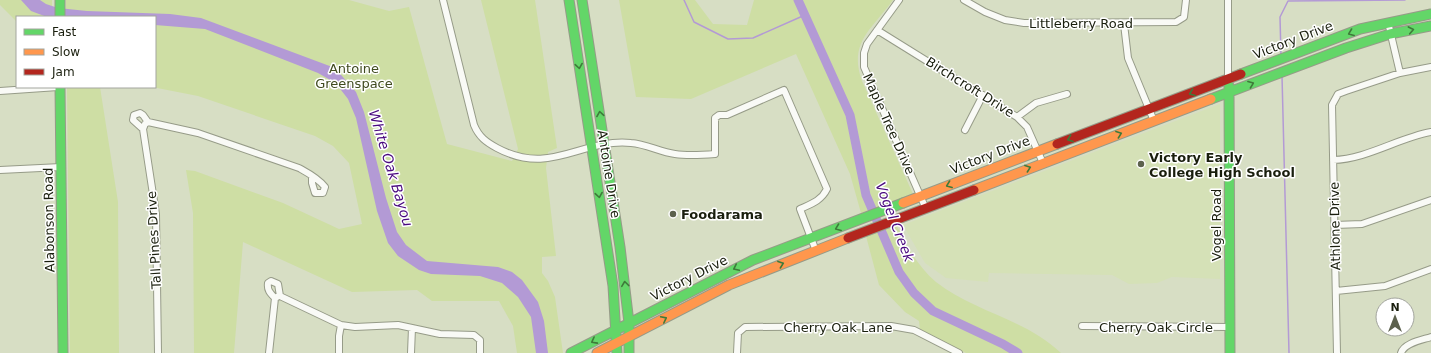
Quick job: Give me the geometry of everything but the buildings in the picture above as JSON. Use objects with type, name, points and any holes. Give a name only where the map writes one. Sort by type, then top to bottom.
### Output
[{"type":"main road","points":[[60,0],[60,16]]},
{"type":"main road","name":"Antoine Drive","points":[[569,0],[613,286],[617,353]]},
{"type":"main road","name":"Antoine Drive","points":[[582,0],[615,216],[629,323],[629,353]]},
{"type":"main road","name":"Victory Drive","points":[[571,353],[747,263],[1360,29],[1431,14]]},
{"type":"main road","name":"Victory Drive","points":[[597,353],[703,298],[758,272],[872,230],[1296,67],[1390,34],[1431,26]]},
{"type":"main road","points":[[576,46],[589,44]]},
{"type":"main road","name":"Vogel Road","points":[[1228,79],[1230,353]]},
{"type":"main road","name":"Alabonson Road","points":[[59,88],[63,353]]},
{"type":"main road","points":[[603,220],[615,216]]},
{"type":"main road","points":[[696,288],[703,298]]},
{"type":"street","points":[[443,0],[474,125],[478,134],[495,146],[520,158],[536,159],[558,157],[604,145],[630,143],[674,154],[715,154],[715,118],[718,116],[727,115],[784,90],[826,189],[824,195],[817,201],[800,208],[816,251]]},
{"type":"street","name":"Maple Tree Drive","points":[[899,0],[870,38],[865,48],[864,67],[926,209]]},
{"type":"street","name":"Littleberry Road","points":[[964,0],[985,12],[1005,20],[1024,23],[1124,24],[1176,22],[1184,17],[1186,0]]},
{"type":"street","name":"Vogel Road","points":[[1228,0],[1228,79]]},
{"type":"street","points":[[1388,22],[1400,73],[1431,67]]},
{"type":"street","points":[[1124,24],[1128,58],[1154,121]]},
{"type":"street","name":"Birchcroft Drive","points":[[877,30],[1017,116],[1027,128],[1044,163]]},
{"type":"street","name":"Athlone Drive","points":[[1337,353],[1332,105],[1338,94],[1400,73]]},
{"type":"street","points":[[0,91],[20,88]]},
{"type":"street","points":[[1017,116],[1036,103],[1067,94]]},
{"type":"street","points":[[965,130],[984,95]]},
{"type":"street","name":"Tall Pines Drive","points":[[158,353],[156,214],[143,129],[135,122],[134,116],[140,113],[148,122],[198,133],[292,165],[312,176]]},
{"type":"street","points":[[143,129],[145,124],[148,122]]},
{"type":"street","points":[[1333,160],[1350,159],[1396,142],[1431,132]]},
{"type":"street","points":[[0,170],[61,167]]},
{"type":"street","points":[[1335,225],[1362,224],[1431,200]]},
{"type":"street","points":[[1336,291],[1385,286],[1431,269]]},
{"type":"street","points":[[269,353],[278,297],[341,325],[398,325],[440,334],[474,335],[480,340],[480,353]]},
{"type":"street","points":[[339,353],[339,336],[341,325]]},
{"type":"street","name":"Cherry Oak Lane","points":[[737,353],[738,333],[745,327],[891,326],[914,330],[959,353]]},
{"type":"street","name":"Cherry Oak Circle","points":[[1082,326],[1230,327]]},
{"type":"street","points":[[411,353],[412,328]]},
{"type":"street","points":[[1401,353],[1403,349],[1408,346],[1431,337]]},
{"type":"shaded area","points":[[21,0],[40,0],[46,4],[58,8],[87,11],[170,14],[201,18],[335,68],[356,92],[364,112],[386,198],[397,232],[406,245],[427,261],[498,267],[512,272],[522,280],[538,302],[544,321],[548,353],[536,353],[531,317],[518,297],[502,283],[480,276],[431,274],[419,270],[398,256],[388,243],[377,211],[356,118],[348,99],[332,81],[318,73],[205,29],[156,25],[156,16],[44,16],[31,11]]},
{"type":"shaded area","name":"Victory Early College High School","points":[[1220,104],[1220,279],[1172,277],[1157,283],[1129,284],[1112,275],[989,273],[988,282],[946,278],[925,263],[903,225]]},
{"type":"green space","points":[[0,0],[52,0],[52,16],[16,16],[16,21],[0,5]]},
{"type":"green space","name":"Antoine Greenspace","points":[[66,0],[349,0],[389,11],[409,7],[447,144],[512,161],[518,149],[481,0],[535,0],[557,148],[548,152],[546,168],[556,256],[542,257],[542,273],[548,281],[555,297],[563,353],[517,353],[513,326],[499,301],[432,301],[417,290],[352,292],[243,242],[234,353],[194,353],[193,213],[186,170],[195,171],[283,203],[339,229],[362,224],[349,163],[333,146],[315,136],[198,96],[156,88],[156,16],[66,16]]},
{"type":"green space","points":[[619,0],[695,0],[713,24],[747,25],[754,0],[893,0],[864,37],[858,56],[858,68],[862,81],[913,194],[861,213],[850,174],[796,54],[691,99],[636,97]]},
{"type":"green space","points":[[67,88],[100,88],[118,202],[119,353],[70,353]]},
{"type":"green space","points":[[895,224],[907,246],[928,274],[936,282],[967,301],[1032,332],[1047,341],[1061,353],[966,353],[920,330],[919,321],[905,312],[879,285],[866,236]]},
{"type":"waterway","points":[[684,0],[694,22],[728,39],[753,38],[805,15]]},
{"type":"waterway","name":"Vogel Creek","points":[[798,0],[850,115],[866,195],[899,272],[914,293],[933,311],[1003,344],[1018,353]]},
{"type":"waterway","points":[[1281,56],[1280,17],[1288,1],[1405,0]]},
{"type":"waterway","points":[[1282,76],[1289,353]]},
{"type":"traffic: fast","points":[[60,0],[60,16]]},
{"type":"traffic: fast","points":[[569,0],[613,286],[617,353]]},
{"type":"traffic: fast","points":[[582,0],[620,247],[629,323],[629,353]]},
{"type":"traffic: fast","points":[[1241,74],[1360,29],[1431,14]]},
{"type":"traffic: fast","points":[[1211,99],[1346,48],[1390,34],[1431,26]]},
{"type":"traffic: fast","points":[[1229,86],[1230,353]]},
{"type":"traffic: fast","points":[[60,88],[63,353]]},
{"type":"traffic: fast","points":[[571,353],[753,260],[903,203]]},
{"type":"traffic: slow","points":[[974,190],[1211,99]]},
{"type":"traffic: slow","points":[[903,203],[1057,144]]},
{"type":"traffic: slow","points":[[597,353],[729,285],[848,238]]},
{"type":"traffic: jam","points":[[1057,144],[1241,74]]},
{"type":"traffic: jam","points":[[848,238],[974,190]]},
{"type":"place","name":"Victory Early College High School","points":[[1141,164]]},
{"type":"place","name":"Foodarama","points":[[673,214]]},
{"type":"water label","name":"White Oak Bayou","points":[[391,168]]}]
